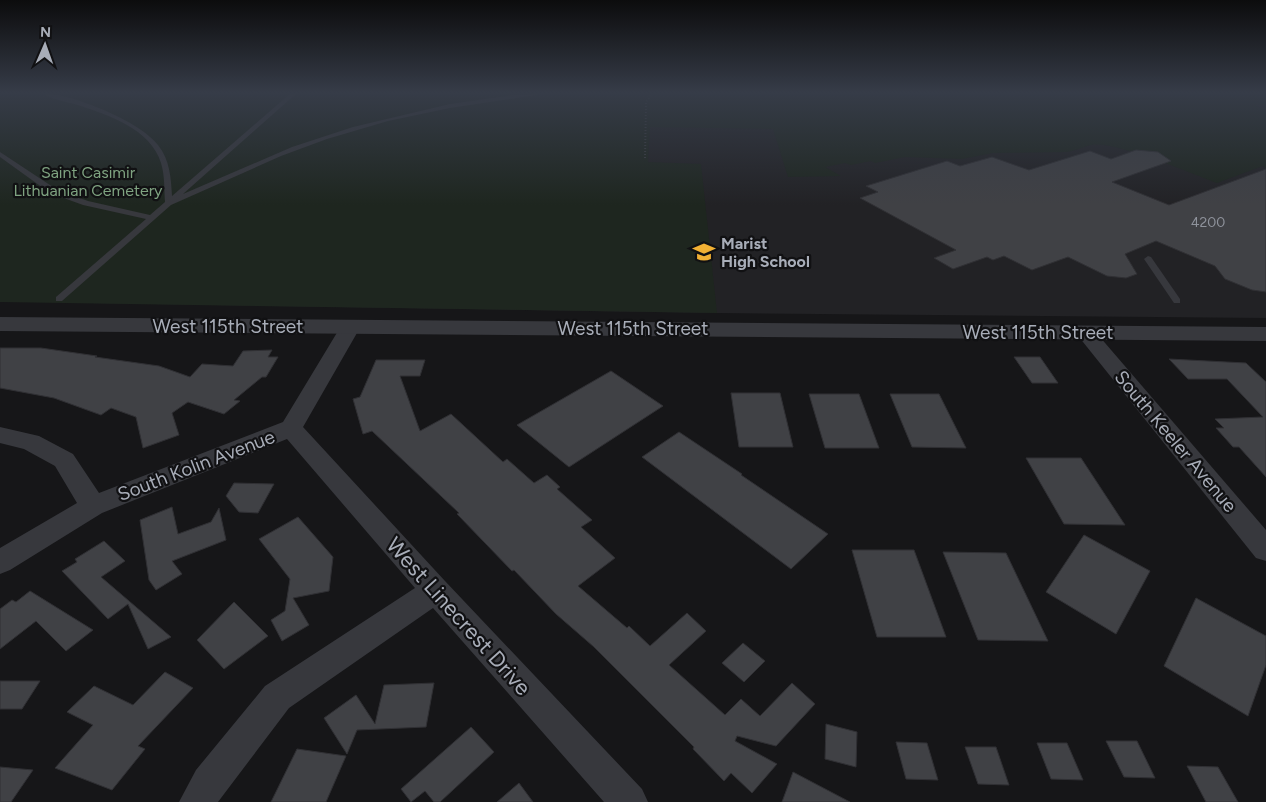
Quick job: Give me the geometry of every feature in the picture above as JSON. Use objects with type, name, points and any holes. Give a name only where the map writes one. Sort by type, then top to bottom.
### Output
[{"type":"street","name":"West 115th Street","points":[[0,324],[1266,334]]},
{"type":"street","name":"South Kolin Avenue","points":[[0,562],[93,506],[291,428],[351,326]]},
{"type":"street","name":"South Keeler Avenue","points":[[1086,332],[1266,550]]},
{"type":"street","name":"West Linecrest Drive","points":[[291,428],[628,802]]},
{"type":"street","points":[[0,435],[32,442],[64,460],[93,506]]},
{"type":"street","points":[[198,802],[209,783],[277,697],[435,590]]},
{"type":"lane","points":[[138,130],[149,138],[158,149],[164,162],[169,203]]},
{"type":"lane","points":[[59,300],[251,130]]},
{"type":"lane","points":[[169,203],[287,151],[351,130]]},
{"type":"lane","points":[[0,154],[53,191],[86,203],[153,218]]},
{"type":"lane","points":[[1148,259],[1177,301]]},
{"type":"path","points":[[645,130],[645,158]]},
{"type":"shaded area","name":"Marist High School","points":[[458,130],[1266,130],[1266,318],[717,313],[89,303]]},
{"type":"green space","name":"Saint Casimir Lithuanian Cemetery","points":[[0,130],[650,130],[648,162],[701,164],[717,313],[0,302]]},
{"type":"green space","points":[[773,130],[1266,130],[1266,168],[1263,166],[1217,183],[1134,152],[1102,145],[1091,145],[1066,152],[993,153],[962,159],[905,157],[875,163],[871,161],[851,165],[845,163],[825,167],[841,176],[788,177]]},
{"type":"building","points":[[1136,150],[1158,152],[1171,161],[1112,182],[1169,205],[1266,169],[1266,292],[1252,290],[1225,279],[1215,266],[1156,241],[1125,254],[1137,274],[1126,278],[1107,276],[1068,257],[1032,270],[1004,256],[993,260],[987,257],[953,269],[934,258],[956,250],[860,198],[878,192],[866,186],[947,161],[960,166],[992,157],[1029,170],[1090,151],[1111,159]]},
{"type":"building","points":[[0,348],[41,348],[97,356],[95,357],[159,366],[190,377],[202,364],[233,366],[243,351],[272,350],[268,357],[278,357],[266,377],[262,377],[234,400],[240,401],[224,414],[188,402],[172,413],[179,435],[143,448],[136,417],[111,408],[101,415],[54,398],[0,388]]},
{"type":"building","points":[[1014,357],[1040,357],[1058,383],[1032,383]]},
{"type":"building","points":[[1169,359],[1246,363],[1266,382],[1266,477],[1239,447],[1233,447],[1216,428],[1224,428],[1215,419],[1263,417],[1227,379],[1188,379]]},
{"type":"building","points":[[376,360],[425,360],[420,376],[400,376],[420,431],[451,414],[503,462],[507,459],[534,483],[547,475],[560,487],[557,489],[592,520],[581,527],[615,558],[578,586],[627,628],[629,626],[650,646],[687,613],[706,631],[669,665],[725,715],[741,699],[760,716],[792,683],[815,704],[776,746],[737,736],[735,741],[777,764],[752,793],[731,773],[724,781],[693,749],[694,747],[594,647],[556,614],[514,570],[512,571],[457,514],[459,513],[372,431],[363,434],[353,399],[360,397]]},
{"type":"building","points":[[611,371],[663,406],[569,467],[517,425]]},
{"type":"building","points":[[731,393],[780,393],[793,447],[739,447]]},
{"type":"building","points":[[809,394],[859,394],[879,448],[825,448]]},
{"type":"building","points":[[890,394],[939,394],[966,448],[912,447]]},
{"type":"building","points":[[679,432],[828,534],[791,569],[642,457]]},
{"type":"building","points":[[1026,458],[1081,458],[1125,525],[1064,524]]},
{"type":"building","points":[[234,483],[274,484],[258,513],[239,512],[226,496]]},
{"type":"building","points":[[172,507],[178,534],[211,522],[219,508],[226,540],[172,561],[182,574],[156,590],[149,580],[140,520]]},
{"type":"building","points":[[298,517],[333,557],[329,591],[293,598],[309,625],[282,641],[271,620],[285,611],[290,579],[259,539]]},
{"type":"building","points":[[1084,535],[1150,571],[1116,634],[1046,592]]},
{"type":"building","points":[[104,541],[125,561],[101,577],[171,637],[148,649],[128,604],[108,619],[62,571],[77,562],[75,559]]},
{"type":"building","points":[[852,550],[914,550],[946,637],[877,637]]},
{"type":"building","points":[[943,552],[1006,553],[1048,641],[978,640]]},
{"type":"building","points":[[30,591],[93,630],[66,651],[36,621],[0,649],[0,609],[12,600],[16,602]]},
{"type":"building","points":[[1196,598],[1266,636],[1266,665],[1248,716],[1164,666]]},
{"type":"building","points":[[234,602],[268,636],[224,669],[197,640]]},
{"type":"building","points":[[743,643],[765,661],[744,682],[722,663]]},
{"type":"building","points":[[165,672],[193,688],[138,746],[145,749],[112,790],[55,768],[93,725],[67,712],[94,686],[133,705]]},
{"type":"building","points":[[0,681],[40,681],[22,709],[0,709]]},
{"type":"building","points":[[434,683],[426,727],[357,730],[347,754],[324,718],[356,695],[375,724],[384,685]]},
{"type":"building","points":[[826,724],[857,732],[856,767],[825,759]]},
{"type":"building","points":[[471,727],[494,752],[440,802],[434,802],[425,791],[411,802],[401,789]]},
{"type":"building","points":[[1106,741],[1137,741],[1155,778],[1124,777]]},
{"type":"building","points":[[896,742],[927,743],[938,780],[906,779]]},
{"type":"building","points":[[1037,743],[1067,743],[1083,780],[1051,779]]},
{"type":"building","points":[[965,747],[996,747],[1009,785],[978,784]]},
{"type":"building","points":[[297,749],[346,756],[326,802],[271,802]]},
{"type":"building","points":[[1187,766],[1218,767],[1238,802],[1206,802]]},
{"type":"building","points":[[0,767],[33,770],[11,802],[0,802]]},
{"type":"building","points":[[793,772],[850,802],[782,802]]},
{"type":"building","points":[[519,783],[533,802],[497,802]]},
{"type":"place","name":"Marist High School","points":[[704,252]]}]
